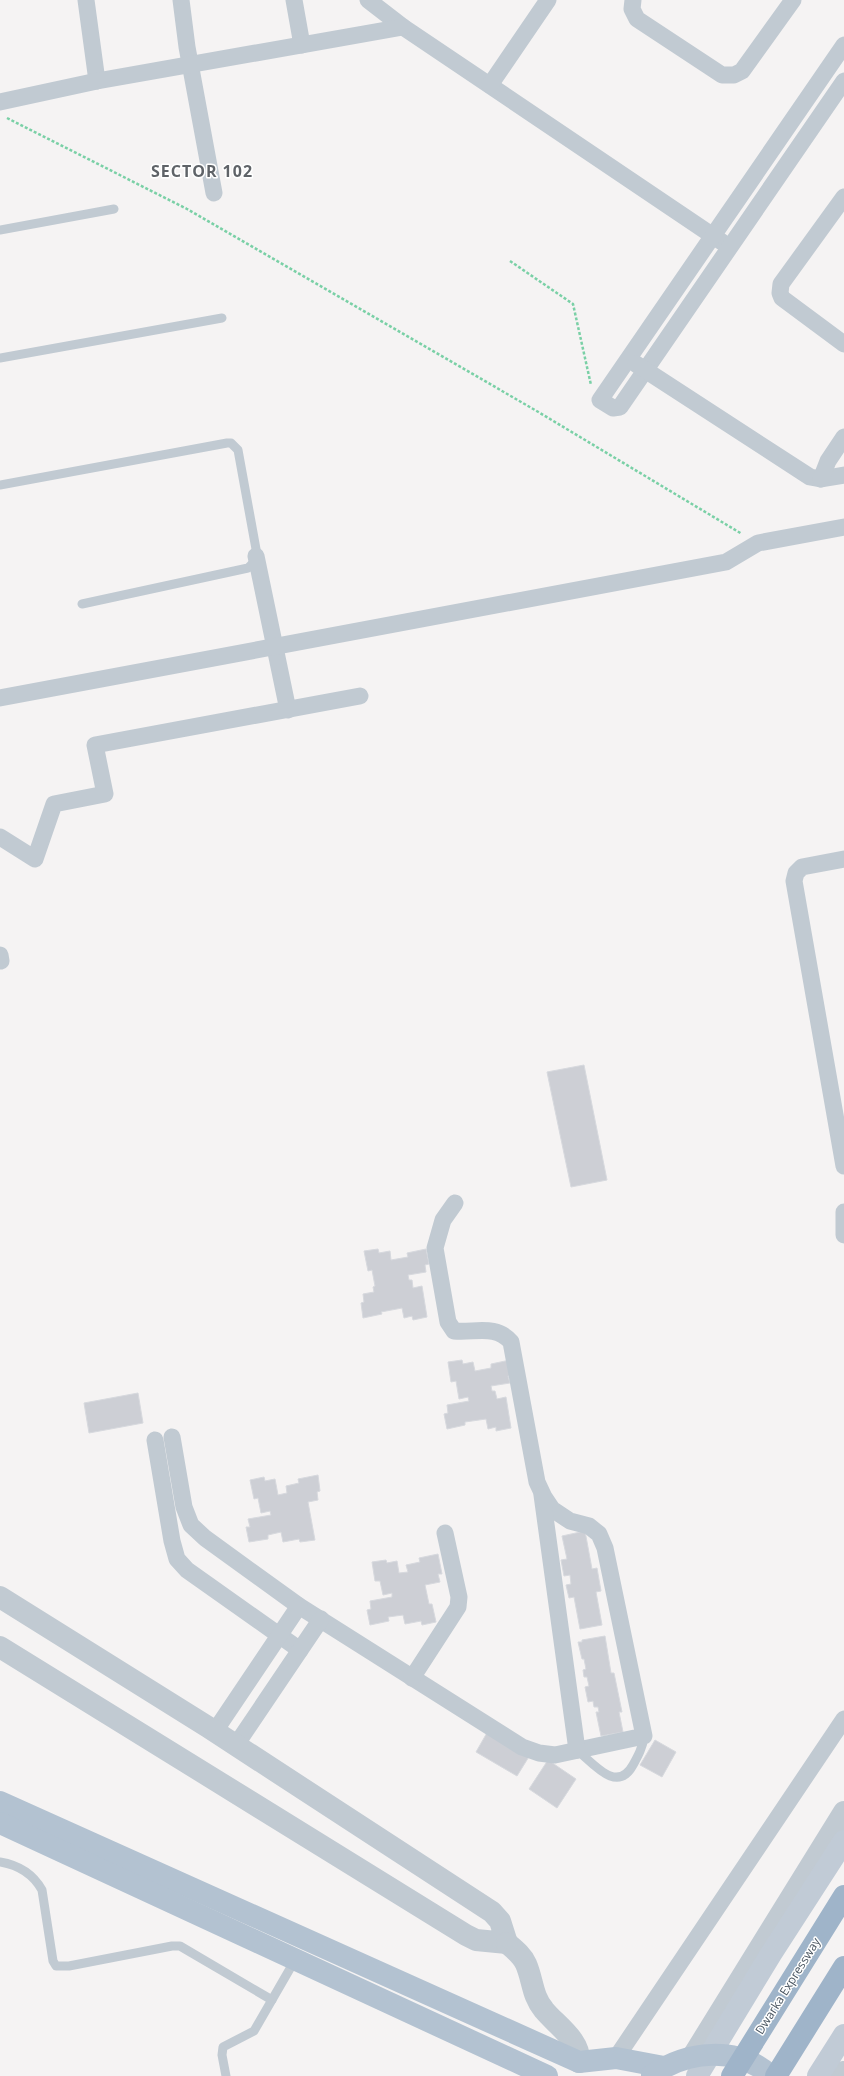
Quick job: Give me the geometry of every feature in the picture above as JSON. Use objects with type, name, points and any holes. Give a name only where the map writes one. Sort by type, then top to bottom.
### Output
[{"type":"highway","name":"Dwarka Expressway","points":[[732,2076],[844,1896]]},
{"type":"highway","points":[[776,2076],[844,1967]]},
{"type":"main road","points":[[0,1802],[579,2062],[616,2058],[658,2071],[695,2066],[718,2054],[743,2059],[771,2076]]},
{"type":"main road","points":[[0,1824],[548,2076]]},
{"type":"main road","points":[[695,2066],[771,1954],[844,1841]]},
{"type":"main road","points":[[818,2076],[844,2035]]},
{"type":"street","points":[[86,0],[97,81]]},
{"type":"street","points":[[182,0],[190,66],[214,193]]},
{"type":"street","points":[[294,0],[302,45]]},
{"type":"street","points":[[368,0],[403,26],[714,236],[730,249]]},
{"type":"street","points":[[490,85],[548,0]]},
{"type":"street","points":[[633,0],[632,9],[637,19],[722,75],[728,75],[742,71],[793,0]]},
{"type":"street","points":[[3,110],[97,81],[190,66],[403,26]]},
{"type":"street","points":[[844,45],[600,400],[613,408],[620,407],[844,81]]},
{"type":"street","points":[[844,197],[781,284],[780,293],[782,298],[844,344]]},
{"type":"street","points":[[629,359],[810,477],[821,480],[844,475]]},
{"type":"street","points":[[821,480],[828,461],[844,437]]},
{"type":"street","points":[[0,698],[726,562],[758,543],[844,528]]},
{"type":"street","points":[[256,556],[288,710]]},
{"type":"street","points":[[0,837],[35,860],[54,804],[105,794],[95,745],[360,696]]},
{"type":"street","points":[[844,859],[802,867],[796,873],[794,881],[844,1166]]},
{"type":"street","points":[[300,1650],[187,1570],[177,1559],[172,1541],[164,1439],[184,1507],[191,1525],[205,1538],[299,1606],[522,1747],[539,1753],[555,1755],[644,1736],[605,1548],[599,1534],[589,1526],[570,1521],[552,1508],[542,1492],[538,1482],[511,1342],[505,1336],[490,1330],[465,1332],[454,1331],[448,1322],[435,1248],[443,1220],[455,1203]]},
{"type":"street","points":[[844,1212],[844,1235]]},
{"type":"street","points":[[542,1492],[577,1750]]},
{"type":"street","points":[[412,1678],[458,1607],[459,1596],[445,1533]]},
{"type":"street","points":[[0,1597],[215,1731],[492,1912],[500,1921],[507,1943],[517,1952],[526,1964],[536,1998],[544,2010],[576,2046],[579,2062]]},
{"type":"street","points":[[215,1731],[299,1606]]},
{"type":"street","points":[[236,1745],[321,1619]]},
{"type":"street","points":[[0,1647],[466,1935],[476,1940],[507,1943]]},
{"type":"street","points":[[616,2058],[844,1719]]},
{"type":"street","points":[[695,2066],[844,1812]]},
{"type":"street","points":[[841,2076],[844,2072]]},
{"type":"lane","points":[[0,230],[114,209]]},
{"type":"lane","points":[[0,358],[222,318]]},
{"type":"lane","points":[[0,486],[231,443],[238,450],[256,556],[253,563],[248,568],[82,604]]},
{"type":"lane","points":[[577,1750],[609,1776],[619,1779],[630,1772],[643,1745],[644,1736]]},
{"type":"lane","points":[[0,1862],[27,1872],[36,1880],[42,1890],[53,1961],[56,1966],[69,1966],[172,1946],[180,1946],[272,2000]]},
{"type":"lane","points":[[226,2076],[222,2055],[223,2047],[254,2031],[295,1960]]},
{"type":"path","points":[[3,110],[187,209],[535,410],[758,543]]},
{"type":"path","points":[[510,261],[573,304],[592,389],[594,395],[600,400]]},
{"type":"building","points":[[584,1065],[607,1180],[571,1187],[547,1072]]},
{"type":"building","points":[[378,1249],[379,1253],[390,1251],[391,1260],[408,1257],[407,1253],[426,1249],[429,1264],[425,1265],[426,1272],[408,1275],[409,1280],[412,1280],[413,1288],[422,1286],[427,1317],[413,1320],[412,1316],[404,1318],[402,1308],[381,1312],[382,1314],[363,1318],[361,1303],[364,1302],[363,1294],[374,1292],[373,1287],[375,1286],[372,1270],[368,1271],[364,1251]]},
{"type":"building","points":[[462,1360],[463,1364],[473,1362],[475,1371],[491,1368],[491,1364],[510,1360],[513,1375],[508,1376],[510,1383],[491,1386],[492,1391],[495,1391],[497,1399],[506,1397],[511,1428],[496,1431],[496,1427],[488,1429],[486,1419],[465,1422],[465,1425],[447,1429],[444,1414],[448,1413],[447,1405],[469,1401],[468,1397],[459,1399],[456,1381],[451,1382],[448,1362]]},
{"type":"building","points":[[138,1393],[143,1423],[89,1433],[84,1403]]},
{"type":"building","points":[[318,1475],[320,1491],[317,1492],[318,1500],[308,1502],[315,1540],[300,1542],[299,1539],[283,1542],[281,1532],[268,1535],[268,1539],[249,1542],[246,1527],[250,1527],[248,1519],[271,1515],[270,1511],[261,1513],[258,1498],[254,1499],[250,1480],[264,1477],[265,1481],[275,1479],[278,1495],[287,1493],[286,1486],[299,1483],[298,1479]]},
{"type":"building","points":[[585,1531],[592,1569],[597,1568],[601,1591],[596,1592],[602,1625],[580,1629],[574,1597],[569,1598],[566,1585],[571,1584],[570,1575],[564,1576],[561,1560],[567,1559],[562,1536]]},
{"type":"building","points":[[438,1554],[442,1574],[438,1574],[440,1582],[425,1585],[429,1604],[432,1604],[436,1622],[422,1625],[421,1621],[405,1624],[403,1615],[388,1617],[389,1621],[370,1625],[367,1610],[371,1609],[370,1601],[392,1597],[392,1593],[383,1595],[380,1581],[375,1581],[372,1562],[386,1560],[387,1563],[397,1561],[399,1573],[408,1572],[406,1565],[420,1562],[419,1558]]},
{"type":"building","points":[[605,1636],[611,1673],[614,1673],[622,1712],[619,1712],[623,1732],[601,1736],[596,1712],[599,1712],[598,1707],[594,1707],[593,1701],[588,1702],[585,1687],[589,1686],[587,1677],[584,1677],[583,1670],[586,1669],[578,1642]]},
{"type":"building","points":[[488,1731],[530,1755],[517,1776],[476,1752]]},
{"type":"building","points":[[655,1740],[676,1752],[662,1777],[640,1765]]},
{"type":"building","points":[[548,1760],[576,1779],[557,1808],[529,1789]]},
{"type":"district","name":"SECTOR 102","points":[[202,171]]}]
